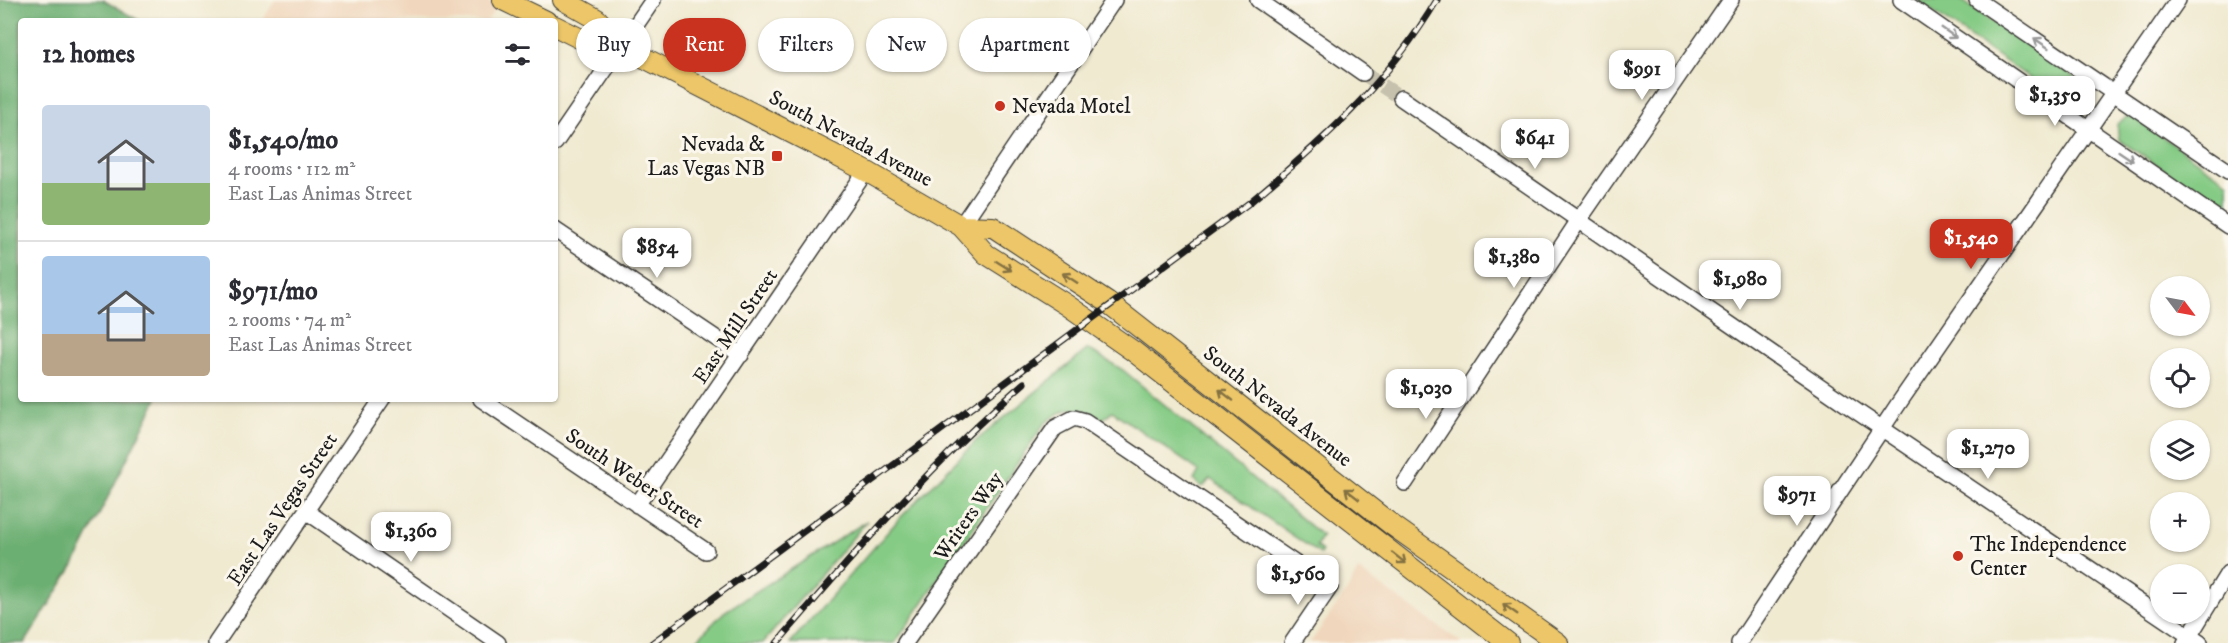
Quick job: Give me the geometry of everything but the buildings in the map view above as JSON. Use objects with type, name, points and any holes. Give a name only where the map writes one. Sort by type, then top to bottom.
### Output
[{"type":"main road","points":[[503,0],[540,18]]},
{"type":"main road","name":"South Nevada Avenue","points":[[562,0],[595,18]]},
{"type":"main road","name":"South Nevada Avenue","points":[[558,28],[576,36]]},
{"type":"main road","name":"South Nevada Avenue","points":[[651,61],[866,171],[962,226],[986,254],[1068,305],[1133,351],[1508,643]]},
{"type":"main road","name":"South Nevada Avenue","points":[[962,226],[993,227],[1107,302],[1392,525],[1558,643]]},
{"type":"street","points":[[640,18],[653,0]]},
{"type":"street","points":[[962,226],[1114,0]]},
{"type":"street","points":[[1258,0],[1363,73]]},
{"type":"street","points":[[1405,483],[1579,220],[1731,0]]},
{"type":"street","points":[[1901,0],[2228,226]]},
{"type":"street","points":[[1977,0],[2228,171]]},
{"type":"street","points":[[1739,643],[1882,428],[2178,0]]},
{"type":"street","points":[[558,139],[603,72]]},
{"type":"street","points":[[1401,98],[2192,641],[2228,573]]},
{"type":"street","name":"East Mill Street","points":[[637,505],[866,171]]},
{"type":"street","points":[[558,232],[741,355]]},
{"type":"street","name":"East Las Vegas Street","points":[[216,643],[380,402]]},
{"type":"street","name":"South Weber Street","points":[[485,402],[706,552]]},
{"type":"street","name":"Writers Way","points":[[905,643],[1055,428],[1074,418],[1085,421],[1330,587],[1292,643]]},
{"type":"street","points":[[306,511],[498,643]]},
{"type":"shaded area","points":[[275,0],[486,0],[498,6],[489,18],[264,18]]},
{"type":"shaded area","points":[[1358,570],[1462,643],[1310,643],[1347,591]]},
{"type":"green space","points":[[0,0],[103,0],[135,18],[18,18],[18,402],[156,402],[74,565],[25,643],[0,643]]},
{"type":"green space","points":[[1916,0],[1961,0],[2084,84],[2086,98],[2080,104],[2069,105]]},
{"type":"green space","points":[[2126,117],[2133,117],[2228,182],[2228,212],[2119,140],[2117,124]]},
{"type":"green space","points":[[1088,349],[1123,370],[1322,536],[1316,546],[1322,551],[1320,554],[1210,479],[1204,486],[1200,486],[1194,480],[1199,471],[1112,411],[1103,419],[1079,409],[1066,410],[1044,424],[895,643],[790,643],[900,518],[977,440]]},
{"type":"green space","points":[[867,521],[763,643],[694,643],[724,612]]},
{"type":"tunnel","points":[[1363,73],[1401,98]]},
{"type":"railway","points":[[652,643],[1249,203],[1303,157],[1352,110],[1397,58],[1437,0]]},
{"type":"railway","points":[[777,643],[927,476],[1024,383]]},
{"type":"place","name":"Nevada Motel","points":[[1000,106]]},
{"type":"place","name":"Nevada & Las Vegas NB","points":[[777,156]]},
{"type":"place","name":"The Independence Center","points":[[1958,556]]}]
